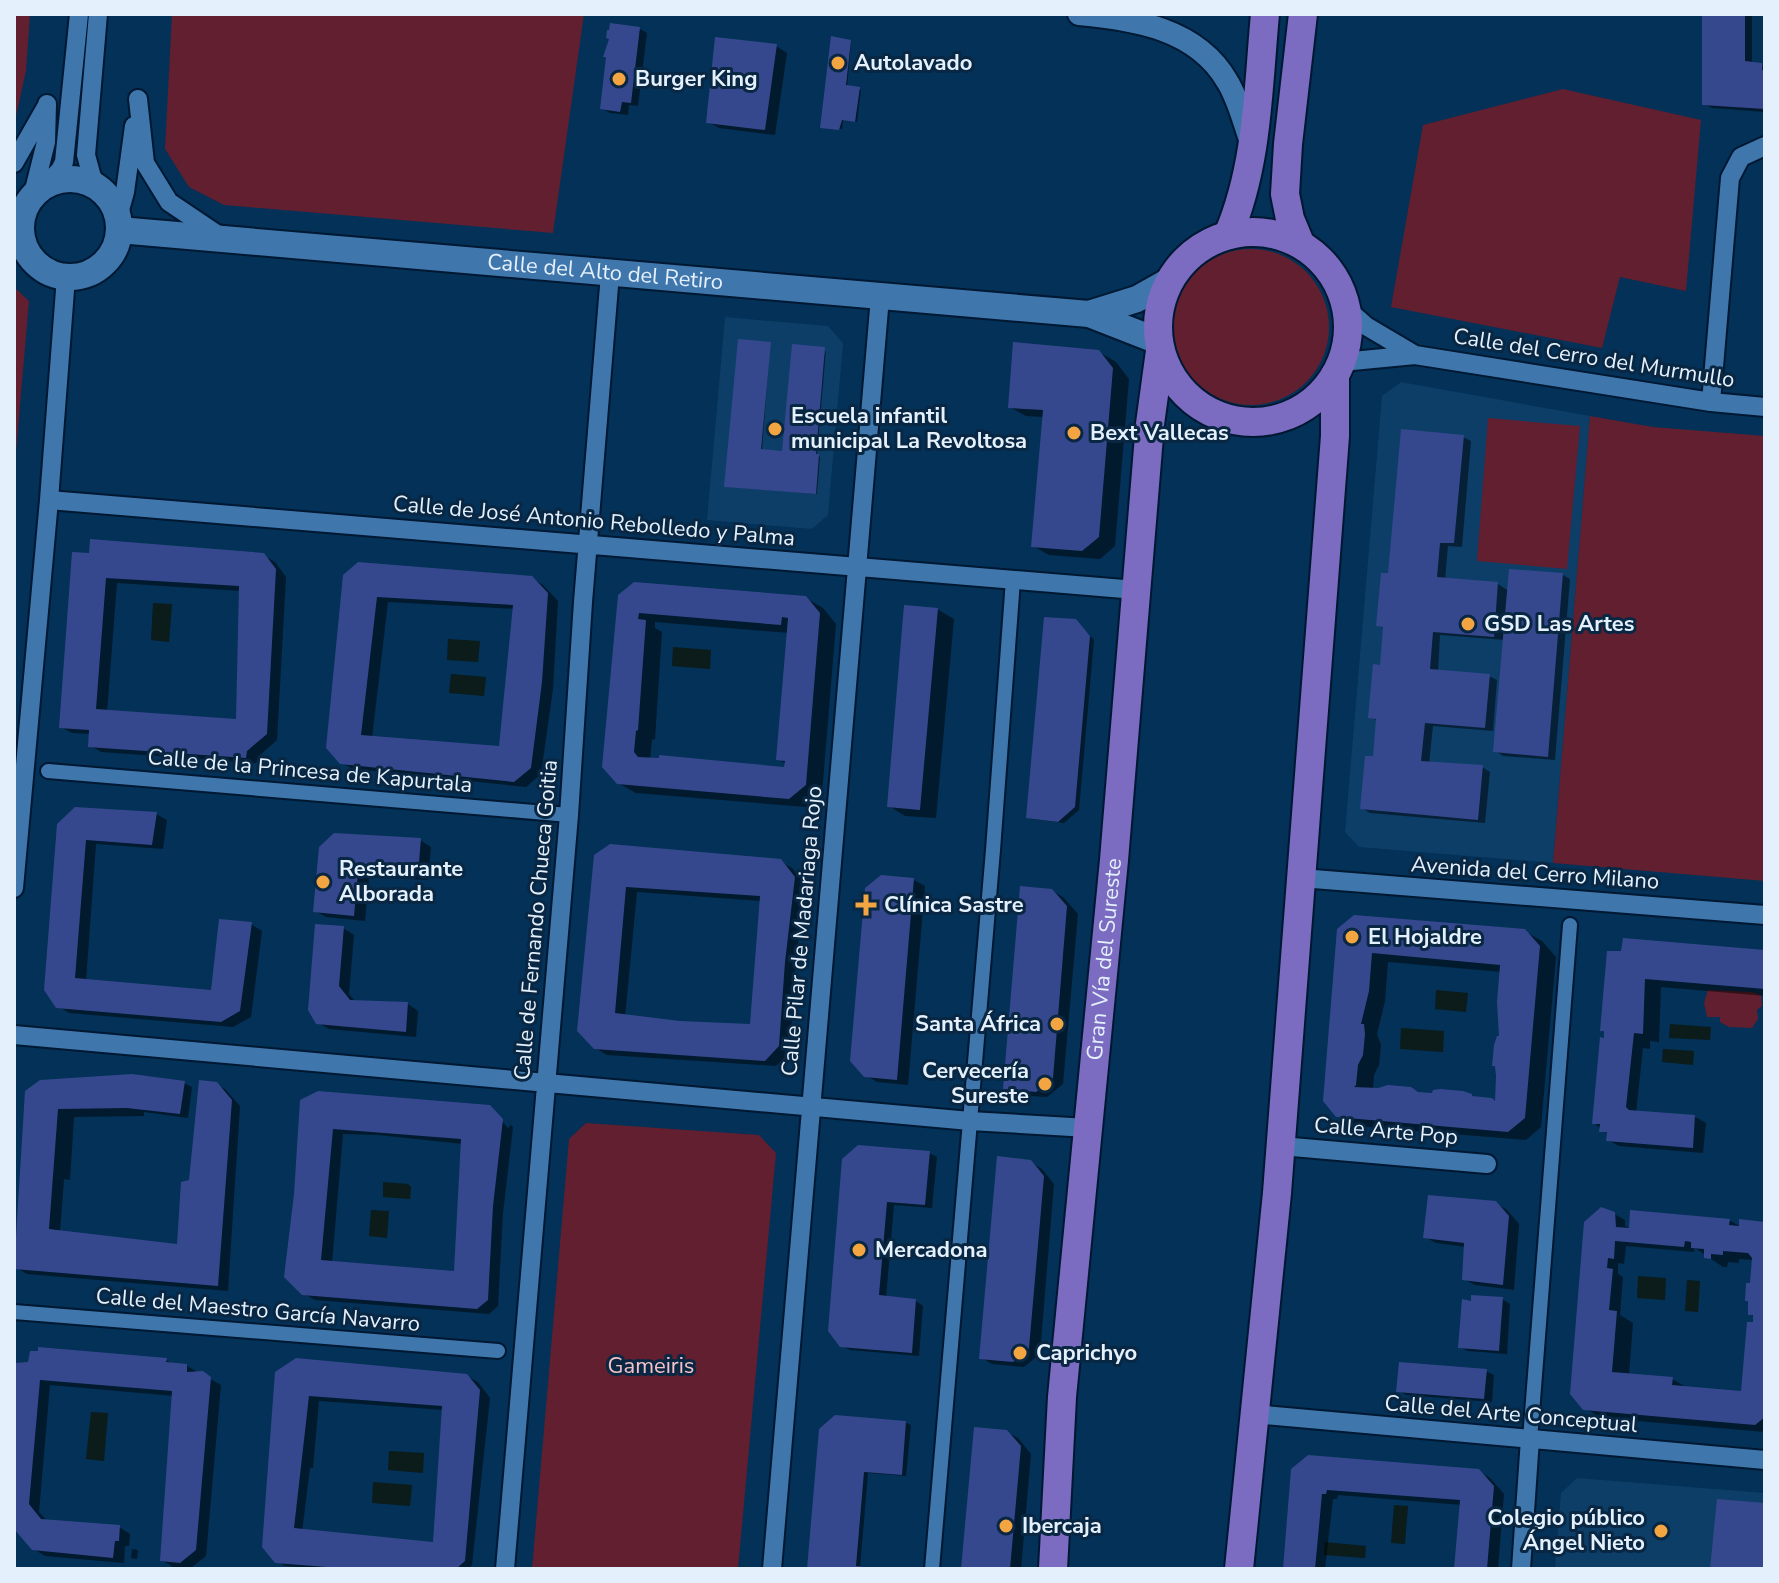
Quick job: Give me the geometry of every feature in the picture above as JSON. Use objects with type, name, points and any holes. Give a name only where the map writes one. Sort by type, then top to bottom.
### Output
[{"type":"main road","points":[[1228,235],[1245,189],[1265,14]]},
{"type":"main road","points":[[1300,243],[1290,219],[1285,194],[1303,14]]},
{"type":"main road","points":[[69,180],[85,182],[99,189],[116,216],[116,246],[108,260],[82,276],[51,274],[38,265],[28,253],[18,223],[36,194],[54,182],[69,180]]},
{"type":"main road","name":"Calle del Alto del Retiro","points":[[116,216],[227,241],[1089,314],[1159,346]]},
{"type":"main road","points":[[1239,1569],[1281,1146],[1338,369],[1348,336],[1347,309],[1338,283],[1322,260],[1300,243],[1277,234],[1253,231],[1228,235],[1205,244],[1184,260],[1169,281],[1159,310],[1159,346],[1171,377],[1189,398],[1213,414],[1239,421],[1267,421],[1294,413],[1317,397],[1338,369]]},
{"type":"main road","name":"Calle del Alto del Retiro","points":[[1089,314],[1137,299],[1169,281]]},
{"type":"main road","name":"Gran Vía del Sureste","points":[[1053,1569],[1062,1397],[1159,346]]},
{"type":"street","points":[[36,194],[64,162],[79,14]]},
{"type":"street","points":[[98,14],[87,162],[92,177],[116,216]]},
{"type":"street","points":[[1079,14],[1153,26],[1193,42],[1215,62],[1229,83],[1252,147]]},
{"type":"street","points":[[116,216],[125,192],[138,99],[145,163],[169,202],[227,241]]},
{"type":"street","points":[[14,163],[47,104],[46,142],[36,194]]},
{"type":"street","points":[[1711,402],[1730,178],[1741,157],[1765,146]]},
{"type":"street","name":"Calle de Fernando Chueca Goitia","points":[[505,1569],[569,815],[587,544],[610,274]]},
{"type":"street","points":[[14,888],[66,277]]},
{"type":"street","name":"Calle Pilar de Madariaga Rojo","points":[[772,1569],[880,297]]},
{"type":"street","name":"Calle del Cerro del Murmullo","points":[[1347,309],[1366,326],[1415,355]]},
{"type":"street","name":"Calle del Cerro del Murmullo","points":[[1338,369],[1415,355],[1711,402],[1765,407]]},
{"type":"street","name":"Calle de José Antonio Rebolledo y Palma","points":[[49,500],[1136,590]]},
{"type":"street","points":[[932,1569],[1013,580]]},
{"type":"street","name":"Calle de la Princesa de Kapurtala","points":[[48,771],[569,815]]},
{"type":"street","name":"Avenida del Cerro Milano","points":[[1301,878],[1765,915]]},
{"type":"street","points":[[1521,1569],[1570,925]]},
{"type":"street","points":[[14,1035],[970,1121],[1088,1128]]},
{"type":"street","name":"Calle Arte Pop","points":[[1281,1146],[1487,1164]]},
{"type":"street","name":"Calle del Maestro García Navarro","points":[[14,1312],[498,1351]]},
{"type":"street","name":"Calle del Arte Conceptual","points":[[1254,1414],[1765,1460]]},
{"type":"shaded area","name":"Escuela infantil municipal La Revoltosa","points":[[725,317],[828,326],[843,343],[828,515],[812,529],[707,520]]},
{"type":"shaded area","name":"GSD Las Artes","points":[[1401,382],[1590,416],[1553,863],[1359,847],[1345,832],[1382,396]]},
{"type":"shaded area","points":[[153,603],[172,604],[169,642],[151,640]]},
{"type":"shaded area","points":[[448,639],[480,641],[478,662],[447,660]]},
{"type":"shaded area","points":[[673,647],[711,650],[710,669],[672,666]]},
{"type":"shaded area","points":[[451,674],[486,677],[484,696],[449,693]]},
{"type":"shaded area","points":[[1436,990],[1468,993],[1466,1012],[1435,1009]]},
{"type":"shaded area","points":[[1670,1024],[1711,1027],[1710,1040],[1669,1038]]},
{"type":"shaded area","points":[[1401,1028],[1444,1031],[1443,1052],[1400,1049]]},
{"type":"shaded area","points":[[1663,1049],[1694,1051],[1693,1065],[1662,1062]]},
{"type":"shaded area","points":[[383,1182],[408,1184],[411,1187],[410,1199],[383,1197]]},
{"type":"shaded area","points":[[371,1210],[389,1211],[387,1238],[369,1236]]},
{"type":"shaded area","points":[[1638,1276],[1666,1278],[1665,1300],[1637,1298]]},
{"type":"shaded area","points":[[1687,1280],[1700,1281],[1698,1312],[1685,1311]]},
{"type":"shaded area","points":[[91,1412],[108,1413],[104,1461],[86,1459]]},
{"type":"shaded area","points":[[389,1451],[424,1453],[423,1473],[388,1470]]},
{"type":"shaded area","name":"Colegio público Ángel Nieto","points":[[1577,1478],[1765,1493],[1765,1569],[1555,1569],[1561,1493]]},
{"type":"shaded area","points":[[373,1482],[412,1485],[410,1506],[372,1503]]},
{"type":"shaded area","points":[[1394,1505],[1408,1506],[1405,1544],[1391,1543]]},
{"type":"shaded area","points":[[1325,1542],[1366,1546],[1365,1558],[1324,1555]]},
{"type":"green space","points":[[14,14],[30,14],[26,71],[14,125]]},
{"type":"green space","points":[[172,14],[584,14],[553,233],[224,205],[189,187],[165,149]]},
{"type":"green space","points":[[1563,89],[1701,120],[1686,291],[1620,277],[1602,348],[1391,307],[1423,125]]},
{"type":"green space","points":[[1251,249],[1281,255],[1306,272],[1323,297],[1329,327],[1323,357],[1306,382],[1281,399],[1251,405],[1221,399],[1196,382],[1179,357],[1173,327],[1179,297],[1196,272],[1221,255]]},
{"type":"green space","points":[[14,287],[29,301],[14,475]]},
{"type":"green space","points":[[1590,416],[1653,427],[1765,436],[1765,881],[1553,863]]},
{"type":"green space","points":[[1488,418],[1580,426],[1567,569],[1477,561]]},
{"type":"green space","points":[[1708,990],[1761,995],[1762,1006],[1757,1010],[1758,1019],[1752,1028],[1729,1027],[1720,1022],[1720,1017],[1707,1017],[1704,1003]]},
{"type":"green space","name":"Gameiris","points":[[586,1123],[759,1135],[776,1153],[738,1569],[532,1569],[569,1139]]},
{"type":"building","points":[[1702,14],[1745,14],[1745,61],[1762,63],[1762,70],[1765,71],[1765,109],[1702,105]]},
{"type":"building","name":"Burger King","points":[[610,23],[640,27],[631,103],[622,102],[620,112],[600,109],[606,57],[603,57]]},
{"type":"building","name":"Autolavado","points":[[831,36],[851,40],[846,85],[860,87],[855,122],[842,120],[839,130],[820,128]]},
{"type":"building","points":[[715,37],[777,44],[765,130],[706,123]]},
{"type":"building","points":[[738,339],[771,342],[761,449],[782,451],[792,344],[825,347],[816,454],[819,454],[816,494],[724,487]]},
{"type":"building","name":"Bext Vallecas","points":[[1013,342],[1099,350],[1113,368],[1099,537],[1082,551],[1031,547],[1043,410],[1008,408]]},
{"type":"building","points":[[1401,429],[1464,435],[1454,543],[1440,543],[1437,577],[1498,582],[1494,637],[1433,632],[1430,669],[1490,674],[1485,728],[1425,723],[1421,761],[1483,765],[1478,820],[1360,809],[1365,756],[1373,756],[1376,719],[1368,718],[1373,664],[1380,665],[1383,627],[1376,626],[1381,573],[1388,573]]},
{"type":"building","points":[[90,539],[264,553],[276,569],[267,734],[247,751],[246,758],[88,747],[89,730],[59,728],[72,552],[89,553]],"holes":[[[106,578],[239,586],[236,719],[96,709]]]},
{"type":"building","points":[[358,562],[532,576],[548,593],[542,682],[531,768],[514,782],[340,764],[326,748],[343,575]],"holes":[[[377,597],[513,605],[499,746],[361,735]]]},
{"type":"building","points":[[1509,569],[1563,573],[1548,757],[1493,752]]},
{"type":"building","points":[[634,582],[806,596],[820,613],[806,785],[789,799],[617,784],[602,767],[618,595]],"holes":[[[639,613],[781,625],[782,617],[788,618],[776,760],[785,761],[784,767],[659,755],[659,758],[638,757],[634,752],[646,620],[638,619]]]},
{"type":"building","points":[[904,605],[938,608],[920,810],[887,807]]},
{"type":"building","points":[[1044,617],[1076,619],[1090,636],[1075,807],[1058,822],[1026,818]]},
{"type":"building","points":[[75,807],[157,812],[152,845],[86,840],[75,978],[211,990],[219,919],[252,922],[240,1011],[221,1022],[56,1008],[44,990],[57,824]]},
{"type":"building","points":[[334,833],[421,838],[418,875],[358,872],[354,916],[313,912],[319,847]]},
{"type":"building","points":[[610,844],[781,859],[795,877],[779,1046],[765,1061],[594,1049],[577,1031],[594,855]],"holes":[[[626,887],[760,896],[750,1024],[680,1021],[615,1013]]]},
{"type":"building","points":[[881,875],[914,878],[897,1080],[864,1077],[850,1061],[865,888]]},
{"type":"building","points":[[1020,886],[1052,889],[1067,906],[1053,1078],[1036,1092],[1003,1089]]},
{"type":"building","points":[[1354,915],[1525,929],[1540,946],[1525,1118],[1508,1132],[1336,1117],[1323,1101],[1337,929]],"holes":[[[1372,953],[1500,965],[1497,1002],[1499,1036],[1494,1045],[1492,1066],[1495,1066],[1496,1076],[1495,1101],[1463,1091],[1440,1089],[1432,1093],[1418,1092],[1411,1087],[1388,1085],[1378,1088],[1354,1087],[1363,1055],[1365,1034],[1364,1024],[1361,1024],[1369,991]]]},
{"type":"building","points":[[315,924],[344,926],[339,986],[350,1000],[408,1002],[406,1032],[316,1024],[308,1010]]},
{"type":"building","points":[[1623,938],[1765,950],[1765,989],[1645,979],[1643,1034],[1634,1033],[1626,1107],[1629,1110],[1695,1115],[1693,1148],[1606,1141],[1607,1132],[1599,1132],[1600,1124],[1592,1124],[1600,1037],[1604,1038],[1604,1031],[1600,1031],[1607,951],[1621,951]]},
{"type":"building","points":[[132,1074],[185,1081],[180,1114],[127,1108],[58,1109],[49,1229],[177,1244],[181,1182],[189,1180],[199,1080],[217,1082],[232,1100],[218,1286],[14,1269],[25,1091],[40,1080]]},
{"type":"building","points":[[318,1091],[490,1105],[503,1119],[493,1206],[488,1300],[477,1309],[302,1295],[284,1277],[294,1194],[300,1100]],"holes":[[[333,1129],[461,1139],[454,1271],[321,1260]]]},
{"type":"building","name":"Mercadona","points":[[858,1145],[930,1151],[925,1205],[887,1202],[879,1295],[916,1299],[912,1353],[840,1347],[828,1331],[842,1159]]},
{"type":"building","points":[[997,1156],[1031,1160],[1044,1176],[1029,1348],[1013,1362],[979,1359]]},
{"type":"building","points":[[1428,1195],[1496,1201],[1509,1216],[1503,1285],[1462,1280],[1464,1243],[1423,1238]]},
{"type":"building","points":[[1601,1207],[1615,1212],[1616,1227],[1629,1228],[1630,1210],[1730,1219],[1729,1225],[1739,1226],[1739,1219],[1765,1222],[1765,1417],[1755,1425],[1583,1410],[1570,1394],[1584,1222]],"holes":[[[1615,1241],[1684,1247],[1685,1241],[1691,1242],[1691,1248],[1704,1249],[1704,1258],[1711,1259],[1711,1254],[1723,1255],[1723,1251],[1748,1253],[1752,1258],[1745,1301],[1748,1301],[1748,1315],[1753,1315],[1753,1322],[1747,1322],[1741,1391],[1672,1385],[1673,1377],[1612,1372],[1617,1311],[1609,1310],[1613,1269],[1607,1268],[1608,1258],[1614,1259]]]},
{"type":"building","points":[[1471,1295],[1503,1297],[1499,1351],[1458,1348],[1462,1299],[1471,1301]]},
{"type":"building","points":[[38,1347],[167,1358],[166,1362],[187,1364],[187,1372],[203,1371],[211,1377],[196,1550],[180,1563],[160,1561],[172,1391],[40,1380],[29,1504],[41,1519],[120,1525],[119,1541],[115,1541],[113,1558],[32,1550],[14,1529],[14,1363],[28,1362],[30,1351],[38,1351]]},
{"type":"building","points":[[296,1358],[467,1374],[480,1390],[465,1561],[456,1569],[353,1569],[275,1563],[262,1547],[275,1372]],"holes":[[[309,1396],[442,1406],[433,1542],[294,1528]]]},
{"type":"building","points":[[1399,1362],[1487,1369],[1484,1399],[1396,1392]]},
{"type":"building","points":[[835,1415],[906,1421],[902,1475],[864,1472],[856,1566],[864,1569],[807,1569],[819,1429]]},
{"type":"building","points":[[974,1427],[1007,1430],[1021,1446],[1010,1569],[961,1569]]},
{"type":"building","points":[[1308,1455],[1479,1469],[1494,1486],[1487,1569],[1454,1569],[1460,1500],[1327,1490],[1326,1494],[1322,1494],[1315,1569],[1283,1569],[1291,1469]]},
{"type":"building","points":[[1717,1499],[1765,1503],[1765,1569],[1710,1569]]},
{"type":"place","name":"Autolavado","points":[[838,63]]},
{"type":"place","name":"Burger King","points":[[619,79]]},
{"type":"place","name":"Escuela infantil municipal La Revoltosa","points":[[775,429]]},
{"type":"place","name":"Bext Vallecas","points":[[1074,433]]},
{"type":"place","name":"GSD Las Artes","points":[[1468,624]]},
{"type":"place","name":"Restaurante Alborada","points":[[323,882]]},
{"type":"place","name":"Clínica Sastre","points":[[866,905]]},
{"type":"place","name":"El Hojaldre","points":[[1352,937]]},
{"type":"place","name":"Santa África","points":[[1057,1024]]},
{"type":"place","name":"Cervecería Sureste","points":[[1045,1084]]},
{"type":"place","name":"Mercadona","points":[[859,1250]]},
{"type":"place","name":"Caprichyo","points":[[1020,1353]]},
{"type":"place","name":"Ibercaja","points":[[1006,1526]]},
{"type":"place","name":"Colegio público Ángel Nieto","points":[[1661,1531]]}]
